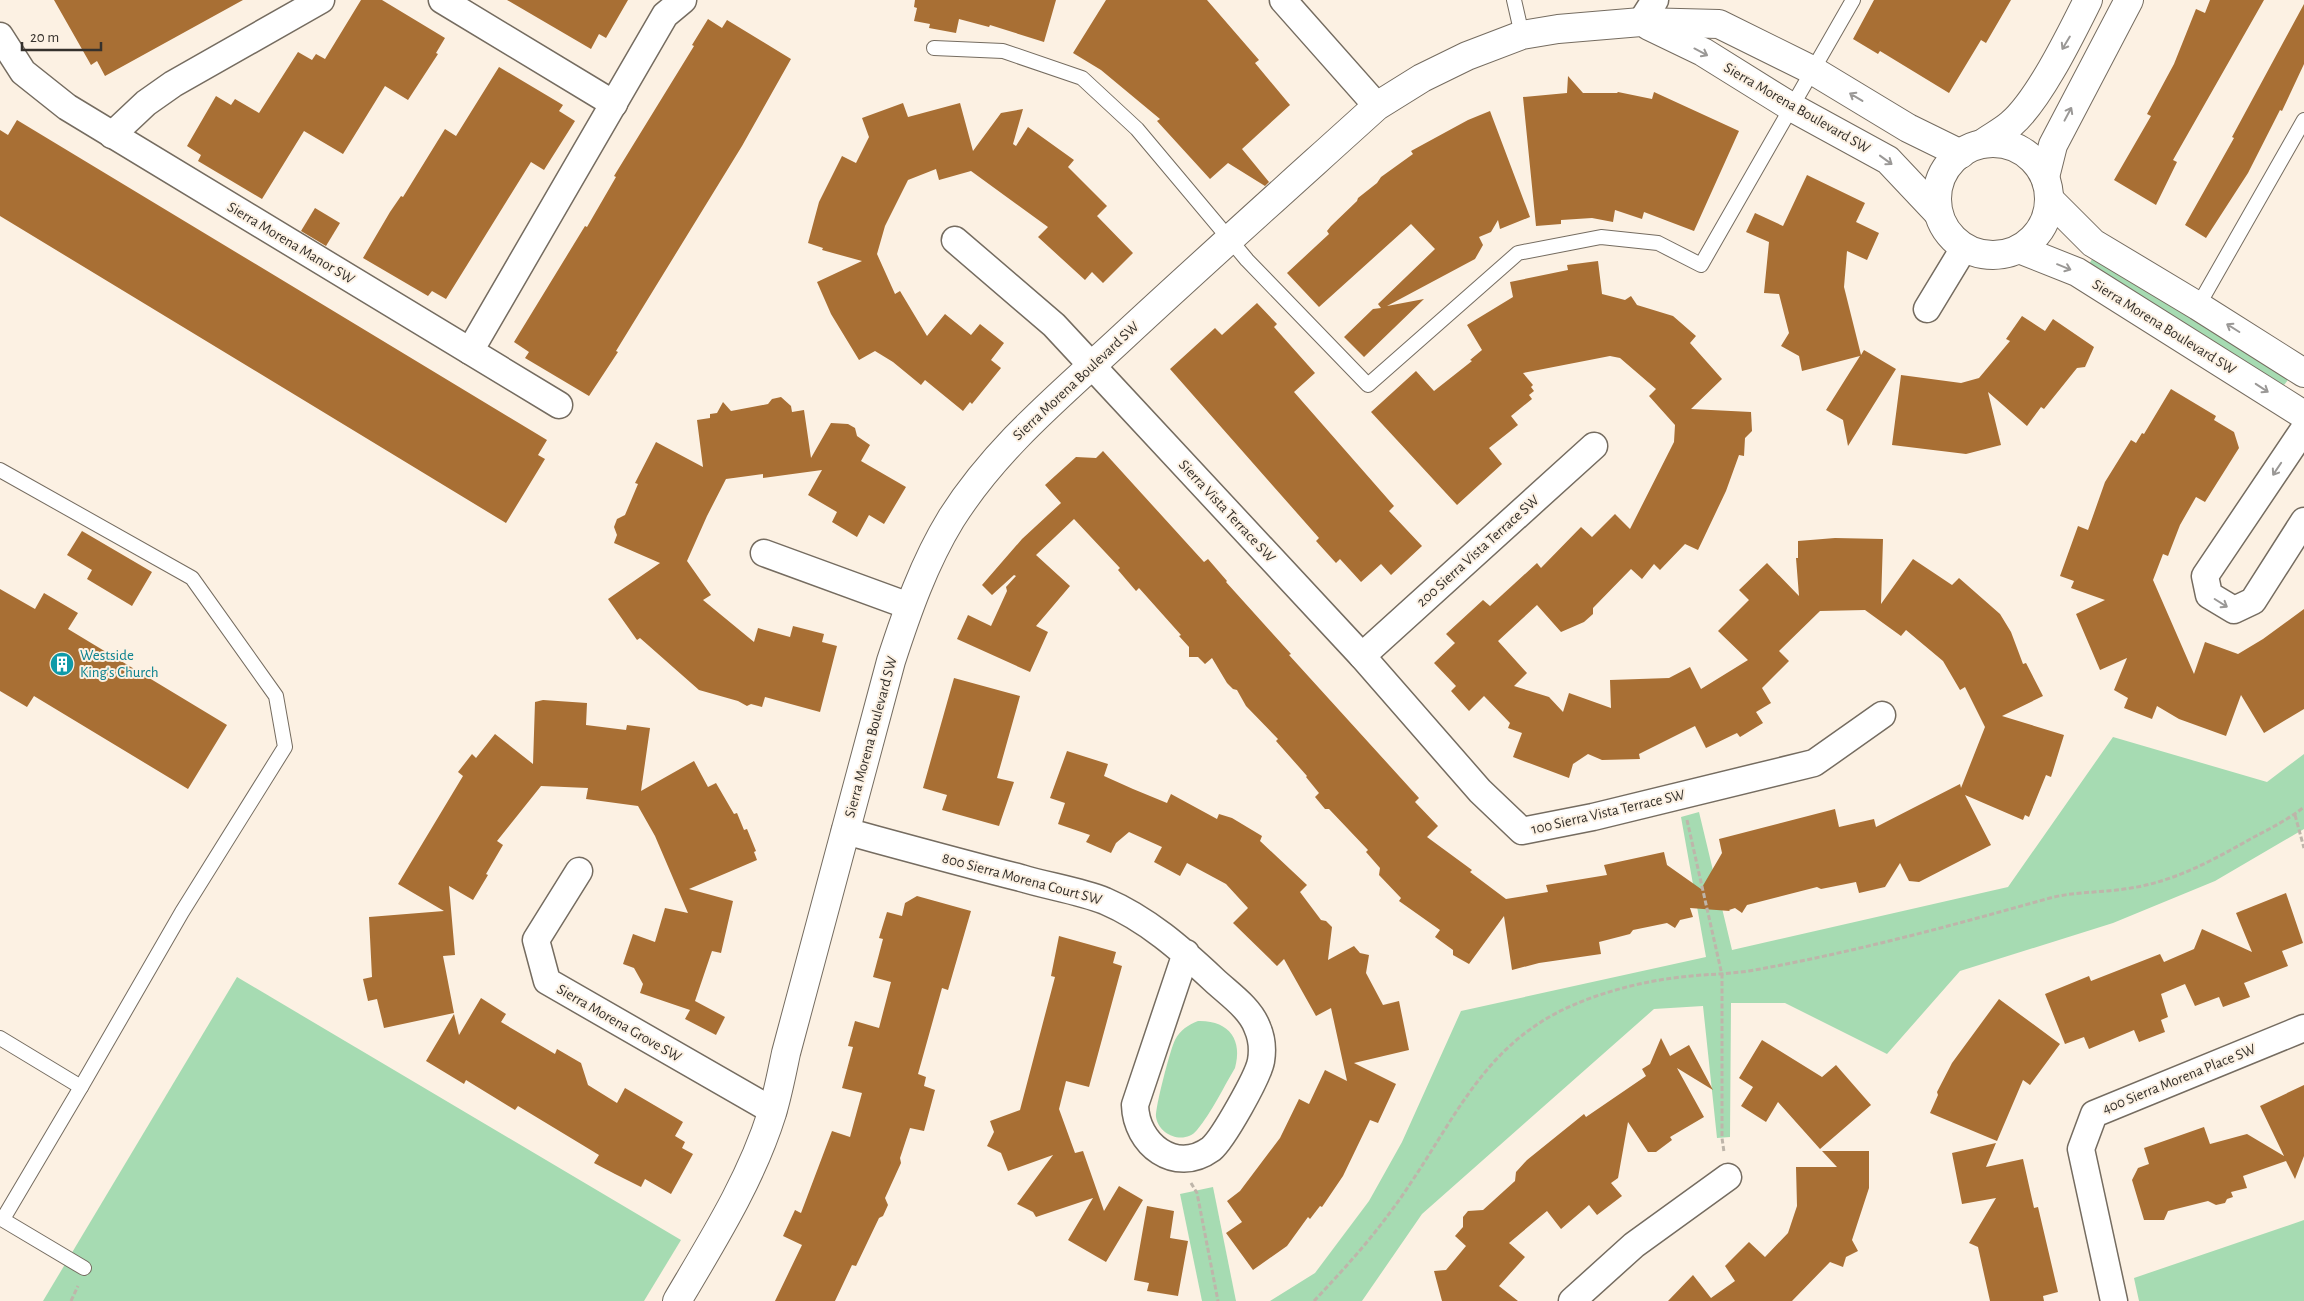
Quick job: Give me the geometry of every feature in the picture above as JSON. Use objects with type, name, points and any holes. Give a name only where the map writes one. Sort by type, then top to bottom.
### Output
[{"type":"street","points":[[112,135],[146,103],[173,84],[321,0]]},
{"type":"street","points":[[442,0],[614,104]]},
{"type":"street","points":[[470,351],[665,15],[683,0]]},
{"type":"street","points":[[1284,0],[1377,106]]},
{"type":"street","points":[[2088,0],[2070,37],[2034,96],[2011,124],[1971,149],[1946,168],[1941,177],[1936,201],[1938,213],[1949,235],[1964,248],[1994,256],[2007,254],[2019,249],[2038,234],[2044,223],[2053,145],[2129,0]]},
{"type":"street","name":"Sierra Morena Boulevard SW","points":[[1643,7],[1703,52],[1793,108],[1888,160],[1938,213]]},
{"type":"street","name":"Sierra Morena Boulevard SW","points":[[677,1301],[729,1214],[760,1146],[773,1111],[786,1053],[873,722],[909,606],[928,560],[951,519],[990,466],[1056,396],[1377,106],[1422,78],[1444,67],[1522,35],[1558,29],[1643,7],[1719,24],[1812,70],[1908,128],[1971,149]]},
{"type":"street","name":"Sierra Morena Manor SW","points":[[0,36],[23,72],[68,107],[559,405]]},
{"type":"street","points":[[1971,149],[2001,143],[2019,149],[2034,161],[2048,188],[2093,243],[2304,373]]},
{"type":"street","name":"Sierra Vista Terrace SW","points":[[955,240],[1054,325],[1362,656]]},
{"type":"street","points":[[1927,309],[1964,248]]},
{"type":"street","name":"Sierra Morena Boulevard SW","points":[[2019,249],[2077,272],[2304,415]]},
{"type":"street","points":[[2304,429],[2205,576],[2209,595],[2234,610],[2252,601],[2304,521]]},
{"type":"street","name":"200 Sierra Vista Terrace SW","points":[[1362,656],[1594,446]]},
{"type":"street","points":[[764,553],[909,606]]},
{"type":"street","name":"100 Sierra Vista Terrace SW","points":[[1362,656],[1480,791],[1522,831],[1593,817],[1814,763],[1882,715]]},
{"type":"street","name":"800 Sierra Morena Court SW","points":[[845,831],[1104,901],[1158,930],[1249,1013],[1257,1026],[1262,1052],[1258,1072],[1218,1142],[1201,1154],[1179,1158]]},
{"type":"street","name":"Sierra Morena Grove SW","points":[[579,871],[536,940],[547,980],[773,1111]]},
{"type":"street","points":[[1179,1158],[1167,1155],[1146,1141],[1136,1117],[1135,1104],[1186,954]]},
{"type":"street","name":"400 Sierra Morena Place SW","points":[[2114,1301],[2081,1149],[2094,1114],[2304,1028]]},
{"type":"street","points":[[1572,1301],[1634,1245],[1728,1177]]},
{"type":"lane","points":[[1514,0],[1522,35]]},
{"type":"lane","points":[[934,48],[1003,52],[1082,78],[1137,129],[1229,240],[1368,385],[1518,253],[1601,237],[1658,243],[1701,265],[1854,0]]},
{"type":"lane","points":[[2198,306],[2304,120]]},
{"type":"lane","points":[[0,470],[192,578],[276,696],[285,747],[182,912],[2,1219],[84,1268]]},
{"type":"lane","points":[[0,1038],[80,1087]]},
{"type":"path","points":[[1682,795],[1722,976],[1722,1138],[1728,1177]]},
{"type":"path","points":[[1314,1301],[1344,1270],[1381,1225],[1410,1184],[1462,1101],[1523,1034],[1564,1009],[1646,982],[1692,976],[1722,976],[1815,959],[1870,947],[2066,894],[2130,888],[2164,880],[2199,867],[2295,814],[2304,806]]},
{"type":"path","points":[[2295,814],[2304,848]]},
{"type":"path","points":[[1179,1158],[1197,1194],[1218,1301]]},
{"type":"path","points":[[71,1301],[74,1296]]},
{"type":"green space","points":[[2095,254],[2286,373],[2288,380],[2284,385],[2088,266]]},
{"type":"green space","points":[[2113,737],[2267,782],[2304,754],[2304,829],[2215,881],[2113,923],[1960,971],[1887,1054],[1785,1003],[1731,1003],[1730,1137],[1717,1138],[1703,1006],[1654,1009],[1422,1214],[1362,1301],[1270,1301],[1315,1273],[1369,1201],[1402,1142],[1461,1011],[1706,957],[1681,817],[1699,812],[1732,950],[2008,887]]},
{"type":"green space","points":[[237,977],[681,1240],[644,1301],[43,1301]]},
{"type":"green space","points":[[1198,1021],[1218,1024],[1231,1034],[1237,1049],[1235,1068],[1197,1130],[1192,1135],[1186,1137],[1173,1136],[1162,1129],[1156,1117],[1163,1079],[1179,1033]]},
{"type":"green space","points":[[1213,1187],[1236,1301],[1202,1301],[1180,1194]]},
{"type":"green space","points":[[2304,1220],[2304,1301],[2139,1301],[2134,1278]]},
{"type":"building","points":[[54,0],[243,0],[105,76],[97,61],[91,65]]},
{"type":"building","points":[[361,0],[382,0],[445,38],[436,53],[438,54],[408,100],[385,86],[343,154],[304,131],[262,199],[198,161],[201,155],[187,146],[216,96],[231,105],[235,99],[259,113],[298,52],[312,60],[316,54],[325,59]]},
{"type":"building","points":[[507,0],[628,0],[606,38],[599,34],[591,49]]},
{"type":"building","points":[[915,0],[1056,0],[1044,42],[990,25],[989,27],[959,19],[956,33],[929,28],[930,24],[914,21],[917,8],[914,7]]},
{"type":"building","points":[[1106,0],[1207,0],[1259,60],[1255,63],[1290,105],[1242,149],[1269,182],[1265,186],[1228,163],[1210,179],[1157,121],[1160,119],[1101,70],[1073,53]]},
{"type":"building","points":[[1874,0],[2011,0],[1986,43],[1981,40],[1949,93],[1880,51],[1878,54],[1853,39]]},
{"type":"building","points":[[2210,0],[2264,0],[2173,160],[2177,162],[2156,205],[2114,180],[2151,116],[2147,114],[2174,64],[2196,9],[2205,13]]},
{"type":"building","points":[[2304,4],[2304,64],[2282,111],[2280,110],[2248,173],[2206,238],[2185,225],[2234,138],[2232,137]]},
{"type":"building","points":[[708,19],[722,28],[727,20],[791,59],[742,146],[616,351],[618,352],[589,396],[525,358],[529,352],[514,342],[585,226],[587,227],[616,177],[614,176],[694,46],[692,45]]},
{"type":"building","points":[[499,67],[563,105],[559,111],[575,121],[544,170],[531,162],[446,299],[432,291],[428,296],[363,258],[390,212],[401,196],[403,197],[445,129],[456,136]]},
{"type":"building","points":[[1568,76],[1583,93],[1618,92],[1652,99],[1654,92],[1739,131],[1694,231],[1644,212],[1642,219],[1615,210],[1613,222],[1592,218],[1561,220],[1561,224],[1536,226],[1523,97],[1567,93]]},
{"type":"building","points":[[903,103],[908,117],[960,103],[973,151],[1001,113],[1023,109],[1013,144],[1016,146],[1028,127],[1074,160],[1068,167],[1107,206],[1097,216],[1133,253],[1103,283],[1092,272],[1085,280],[1038,237],[1048,227],[971,171],[939,180],[936,169],[908,180],[885,226],[877,254],[895,294],[900,291],[927,336],[945,314],[971,335],[980,324],[1004,343],[991,360],[1001,368],[972,404],[970,402],[963,411],[925,380],[921,385],[893,362],[875,351],[859,360],[831,314],[817,282],[862,261],[822,250],[823,248],[808,243],[819,202],[842,156],[856,163],[869,137],[862,118]]},
{"type":"building","points":[[1490,111],[1530,217],[1500,229],[1498,220],[1491,232],[1479,237],[1483,245],[1475,259],[1387,306],[1424,299],[1364,357],[1344,337],[1373,309],[1381,308],[1378,304],[1435,249],[1411,224],[1319,307],[1287,273],[1329,234],[1327,231],[1331,226],[1358,198],[1377,183],[1381,177],[1413,154],[1411,151],[1468,120]]},
{"type":"building","points":[[17,120],[547,440],[538,455],[545,459],[506,523],[0,216],[0,130],[8,135]]},
{"type":"building","points":[[1807,175],[1865,203],[1856,222],[1879,233],[1867,260],[1847,251],[1844,287],[1861,355],[1864,350],[1896,369],[1848,446],[1843,420],[1826,410],[1860,356],[1802,371],[1799,356],[1781,346],[1789,333],[1779,294],[1764,293],[1769,242],[1746,232],[1755,213],[1783,226]]},
{"type":"building","points":[[315,208],[340,223],[326,246],[301,231]]},
{"type":"building","points":[[1598,261],[1602,294],[1625,300],[1631,296],[1637,305],[1673,316],[1696,336],[1690,343],[1722,379],[1691,409],[1751,412],[1752,431],[1745,438],[1744,456],[1739,455],[1726,491],[1698,550],[1685,544],[1660,570],[1654,564],[1642,579],[1631,569],[1593,608],[1593,614],[1584,622],[1561,632],[1537,605],[1498,641],[1527,673],[1514,686],[1549,697],[1563,712],[1569,693],[1611,708],[1610,680],[1669,678],[1690,667],[1701,689],[1748,660],[1718,631],[1749,600],[1739,590],[1767,563],[1799,596],[1796,558],[1798,558],[1798,541],[1835,538],[1883,539],[1881,604],[1913,559],[1952,585],[1959,578],[2000,614],[2011,632],[2023,664],[2026,663],[2043,696],[2002,716],[2064,735],[2051,777],[2046,775],[2029,817],[2025,815],[2023,820],[1965,795],[1991,845],[1919,882],[1909,881],[1900,863],[1885,887],[1859,893],[1856,882],[1821,889],[1817,887],[1747,905],[1742,913],[1735,908],[1730,911],[1690,908],[1693,917],[1680,920],[1675,928],[1667,923],[1633,930],[1630,934],[1599,942],[1601,954],[1539,963],[1512,970],[1504,916],[1469,964],[1453,955],[1453,950],[1435,937],[1440,930],[1399,901],[1401,898],[1379,875],[1380,868],[1366,852],[1368,850],[1315,797],[1319,793],[1307,776],[1276,741],[1278,739],[1246,706],[1237,690],[1227,683],[1212,658],[1205,664],[1198,657],[1189,657],[1189,647],[1179,636],[1181,635],[1139,588],[1136,591],[1118,570],[1120,568],[1074,519],[1036,555],[1070,586],[1036,626],[1048,632],[1030,672],[957,639],[968,615],[991,626],[1007,591],[1006,587],[1016,576],[1014,575],[992,595],[982,585],[1022,539],[1061,503],[1045,485],[1076,457],[1096,458],[1103,451],[1204,562],[1208,559],[1226,582],[1291,654],[1289,655],[1419,798],[1415,802],[1438,826],[1427,837],[1472,870],[1470,872],[1506,899],[1548,892],[1546,885],[1607,875],[1604,865],[1664,852],[1667,865],[1701,889],[1722,853],[1719,839],[1835,809],[1839,827],[1874,819],[1876,827],[1960,784],[1961,788],[1985,727],[1965,687],[1960,690],[1943,661],[1906,630],[1901,636],[1865,610],[1820,611],[1779,651],[1789,661],[1762,688],[1771,703],[1756,712],[1763,723],[1740,737],[1737,733],[1706,748],[1695,726],[1639,754],[1640,759],[1602,760],[1588,754],[1573,764],[1569,778],[1513,757],[1522,733],[1508,728],[1510,723],[1484,696],[1469,711],[1451,691],[1456,686],[1434,663],[1455,643],[1446,634],[1483,600],[1490,606],[1537,563],[1541,568],[1581,527],[1592,537],[1615,514],[1630,529],[1674,442],[1675,425],[1649,396],[1656,389],[1620,358],[1610,356],[1523,373],[1533,385],[1531,387],[1534,391],[1529,395],[1532,399],[1511,416],[1518,425],[1489,448],[1502,464],[1457,505],[1371,412],[1416,371],[1434,391],[1472,361],[1470,360],[1482,350],[1467,325],[1513,297],[1510,282],[1568,270],[1567,265]]},
{"type":"building","points":[[1257,303],[1277,324],[1274,327],[1315,373],[1294,392],[1394,506],[1389,511],[1422,546],[1391,575],[1381,564],[1361,582],[1340,559],[1336,563],[1316,541],[1319,538],[1170,369],[1215,328],[1222,335]]},
{"type":"building","points":[[2022,316],[2045,331],[2053,319],[2094,347],[2085,367],[2077,368],[2044,409],[2041,407],[2027,426],[1988,392],[2001,445],[1966,454],[1892,445],[1901,375],[1961,383],[1979,378],[2010,341],[2006,339]]},
{"type":"building","points":[[2171,389],[2216,416],[2214,420],[2234,432],[2239,448],[2205,502],[2196,497],[2180,525],[2168,556],[2163,554],[2153,580],[2194,674],[2205,642],[2238,654],[2263,639],[2304,609],[2304,709],[2264,733],[2241,695],[2226,736],[2179,719],[2157,706],[2152,719],[2124,708],[2128,698],[2114,690],[2127,658],[2100,670],[2076,614],[2105,600],[2071,588],[2074,581],[2060,576],[2078,526],[2088,530],[2105,482],[2131,440],[2136,443],[2142,433],[2144,434]]},
{"type":"building","points":[[781,397],[791,406],[792,412],[804,410],[811,458],[831,423],[848,424],[855,428],[857,436],[870,445],[861,461],[906,487],[884,524],[869,515],[857,537],[832,522],[837,512],[808,495],[822,470],[763,478],[763,474],[726,479],[687,561],[711,595],[703,600],[754,642],[758,628],[790,637],[793,626],[824,634],[822,642],[837,646],[820,712],[765,697],[762,707],[751,704],[747,706],[738,701],[699,690],[640,638],[637,640],[608,599],[660,563],[614,543],[617,535],[614,527],[617,519],[625,515],[638,484],[635,483],[656,442],[703,467],[697,420],[710,418],[710,414],[717,413],[723,402],[731,411],[768,404],[772,399]]},
{"type":"building","points":[[82,531],[152,572],[132,606],[87,579],[92,570],[67,555]]},
{"type":"building","name":"Westside King's Church","points":[[0,589],[35,609],[44,593],[78,613],[68,629],[227,725],[188,789],[34,696],[27,707],[0,691]]},
{"type":"building","points":[[954,678],[1020,696],[997,778],[1014,782],[999,826],[942,810],[947,795],[923,788]]},
{"type":"building","points":[[543,700],[587,703],[586,725],[626,730],[627,725],[650,728],[641,791],[694,761],[708,787],[716,783],[734,814],[737,813],[744,830],[747,829],[756,851],[754,852],[757,860],[689,889],[733,901],[721,953],[712,951],[695,1001],[725,1017],[716,1035],[685,1019],[690,1010],[640,993],[643,984],[634,968],[623,964],[633,934],[655,942],[665,908],[688,913],[655,836],[638,806],[586,799],[588,788],[541,786],[497,841],[503,845],[473,900],[449,886],[455,955],[443,956],[454,1013],[384,1028],[377,999],[368,1001],[363,979],[372,977],[369,917],[444,911],[398,884],[463,776],[458,772],[472,754],[476,758],[495,734],[533,764],[535,702]]},
{"type":"building","points":[[1067,751],[1108,764],[1104,776],[1133,789],[1167,803],[1171,794],[1217,819],[1219,814],[1232,818],[1262,836],[1260,841],[1307,885],[1300,892],[1321,920],[1326,921],[1332,927],[1328,960],[1354,946],[1360,953],[1369,955],[1366,973],[1383,1005],[1399,1001],[1409,1050],[1354,1063],[1396,1084],[1378,1123],[1370,1120],[1343,1176],[1322,1207],[1320,1206],[1310,1219],[1308,1217],[1287,1246],[1253,1270],[1226,1233],[1242,1222],[1227,1201],[1240,1191],[1280,1138],[1299,1099],[1309,1104],[1325,1070],[1347,1081],[1331,1008],[1316,1016],[1284,959],[1277,966],[1233,923],[1248,908],[1226,884],[1187,863],[1180,876],[1154,862],[1162,847],[1129,832],[1116,843],[1111,853],[1086,842],[1090,835],[1058,824],[1065,803],[1050,798]]},
{"type":"building","points":[[2286,893],[2303,943],[2282,951],[2288,966],[2244,983],[2250,997],[2223,1007],[2219,997],[2195,1006],[2185,984],[2161,994],[2168,1017],[2161,1020],[2165,1032],[2139,1042],[2134,1030],[2089,1049],[2084,1037],[2065,1044],[2045,994],[2089,976],[2091,981],[2160,954],[2164,962],[2194,949],[2202,929],[2252,952],[2236,913]]},
{"type":"building","points":[[917,896],[971,911],[948,990],[942,988],[918,1074],[926,1077],[924,1086],[935,1090],[924,1131],[910,1128],[900,1158],[901,1163],[885,1198],[888,1205],[883,1216],[879,1218],[856,1266],[852,1265],[835,1301],[775,1301],[802,1245],[783,1236],[795,1210],[801,1213],[832,1131],[850,1137],[862,1093],[842,1088],[853,1047],[848,1046],[855,1021],[879,1028],[891,982],[873,977],[883,939],[879,938],[887,912],[902,916],[905,903]]},
{"type":"building","points":[[1059,936],[1116,952],[1113,963],[1122,966],[1089,1087],[1066,1081],[1059,1109],[1075,1153],[1083,1151],[1104,1211],[1119,1186],[1143,1200],[1106,1262],[1068,1240],[1093,1198],[1036,1217],[1033,1212],[1017,1204],[1053,1155],[1008,1171],[1001,1153],[987,1146],[994,1132],[990,1121],[1020,1110],[1055,977],[1051,976]]},
{"type":"building","points":[[481,998],[506,1014],[501,1022],[555,1054],[557,1049],[581,1063],[588,1085],[617,1103],[625,1088],[683,1122],[675,1136],[685,1142],[682,1148],[693,1154],[671,1194],[645,1179],[641,1187],[594,1163],[599,1155],[518,1106],[515,1110],[466,1080],[464,1084],[426,1061],[454,1014],[459,1035]]},
{"type":"building","points":[[1999,999],[2060,1044],[2030,1085],[2023,1080],[1997,1141],[1930,1113],[1938,1095],[1937,1092],[1952,1063]]},
{"type":"building","points":[[1661,1038],[1670,1056],[1689,1045],[1713,1090],[1677,1068],[1704,1117],[1670,1137],[1672,1140],[1656,1152],[1648,1152],[1628,1122],[1618,1178],[1611,1183],[1622,1196],[1597,1215],[1589,1205],[1561,1229],[1547,1211],[1509,1243],[1525,1257],[1499,1286],[1518,1301],[1442,1301],[1434,1271],[1446,1270],[1466,1246],[1455,1236],[1463,1227],[1463,1217],[1468,1211],[1483,1210],[1515,1181],[1516,1172],[1527,1160],[1584,1114],[1586,1117],[1646,1076],[1642,1069],[1650,1064]]},
{"type":"building","points":[[1762,1040],[1822,1077],[1836,1065],[1871,1105],[1820,1149],[1778,1102],[1766,1122],[1741,1106],[1753,1087],[1739,1078]]},
{"type":"building","points":[[2304,1085],[2304,1156],[2295,1179],[2286,1161],[2243,1176],[2247,1188],[2231,1192],[2233,1197],[2227,1199],[2225,1203],[2216,1205],[2208,1201],[2168,1211],[2164,1220],[2144,1220],[2132,1180],[2138,1168],[2149,1164],[2144,1148],[2204,1127],[2210,1144],[2247,1134],[2284,1156],[2260,1106]]},
{"type":"building","points":[[1996,1143],[1986,1167],[2023,1159],[2034,1208],[2038,1207],[2058,1292],[2043,1296],[2044,1301],[1990,1301],[1978,1247],[1969,1243],[1996,1198],[1962,1204],[1952,1153]]},
{"type":"building","points":[[1822,1151],[1869,1151],[1869,1188],[1852,1240],[1858,1251],[1846,1257],[1843,1267],[1830,1262],[1792,1301],[1668,1301],[1693,1275],[1711,1298],[1735,1281],[1725,1266],[1749,1242],[1765,1257],[1788,1233],[1797,1206],[1796,1167],[1837,1167]]},
{"type":"building","points":[[1147,1206],[1174,1211],[1170,1238],[1188,1241],[1178,1296],[1147,1291],[1149,1283],[1134,1280]]},
{"type":"place","name":"Westside King's Church","points":[[62,664]]}]
